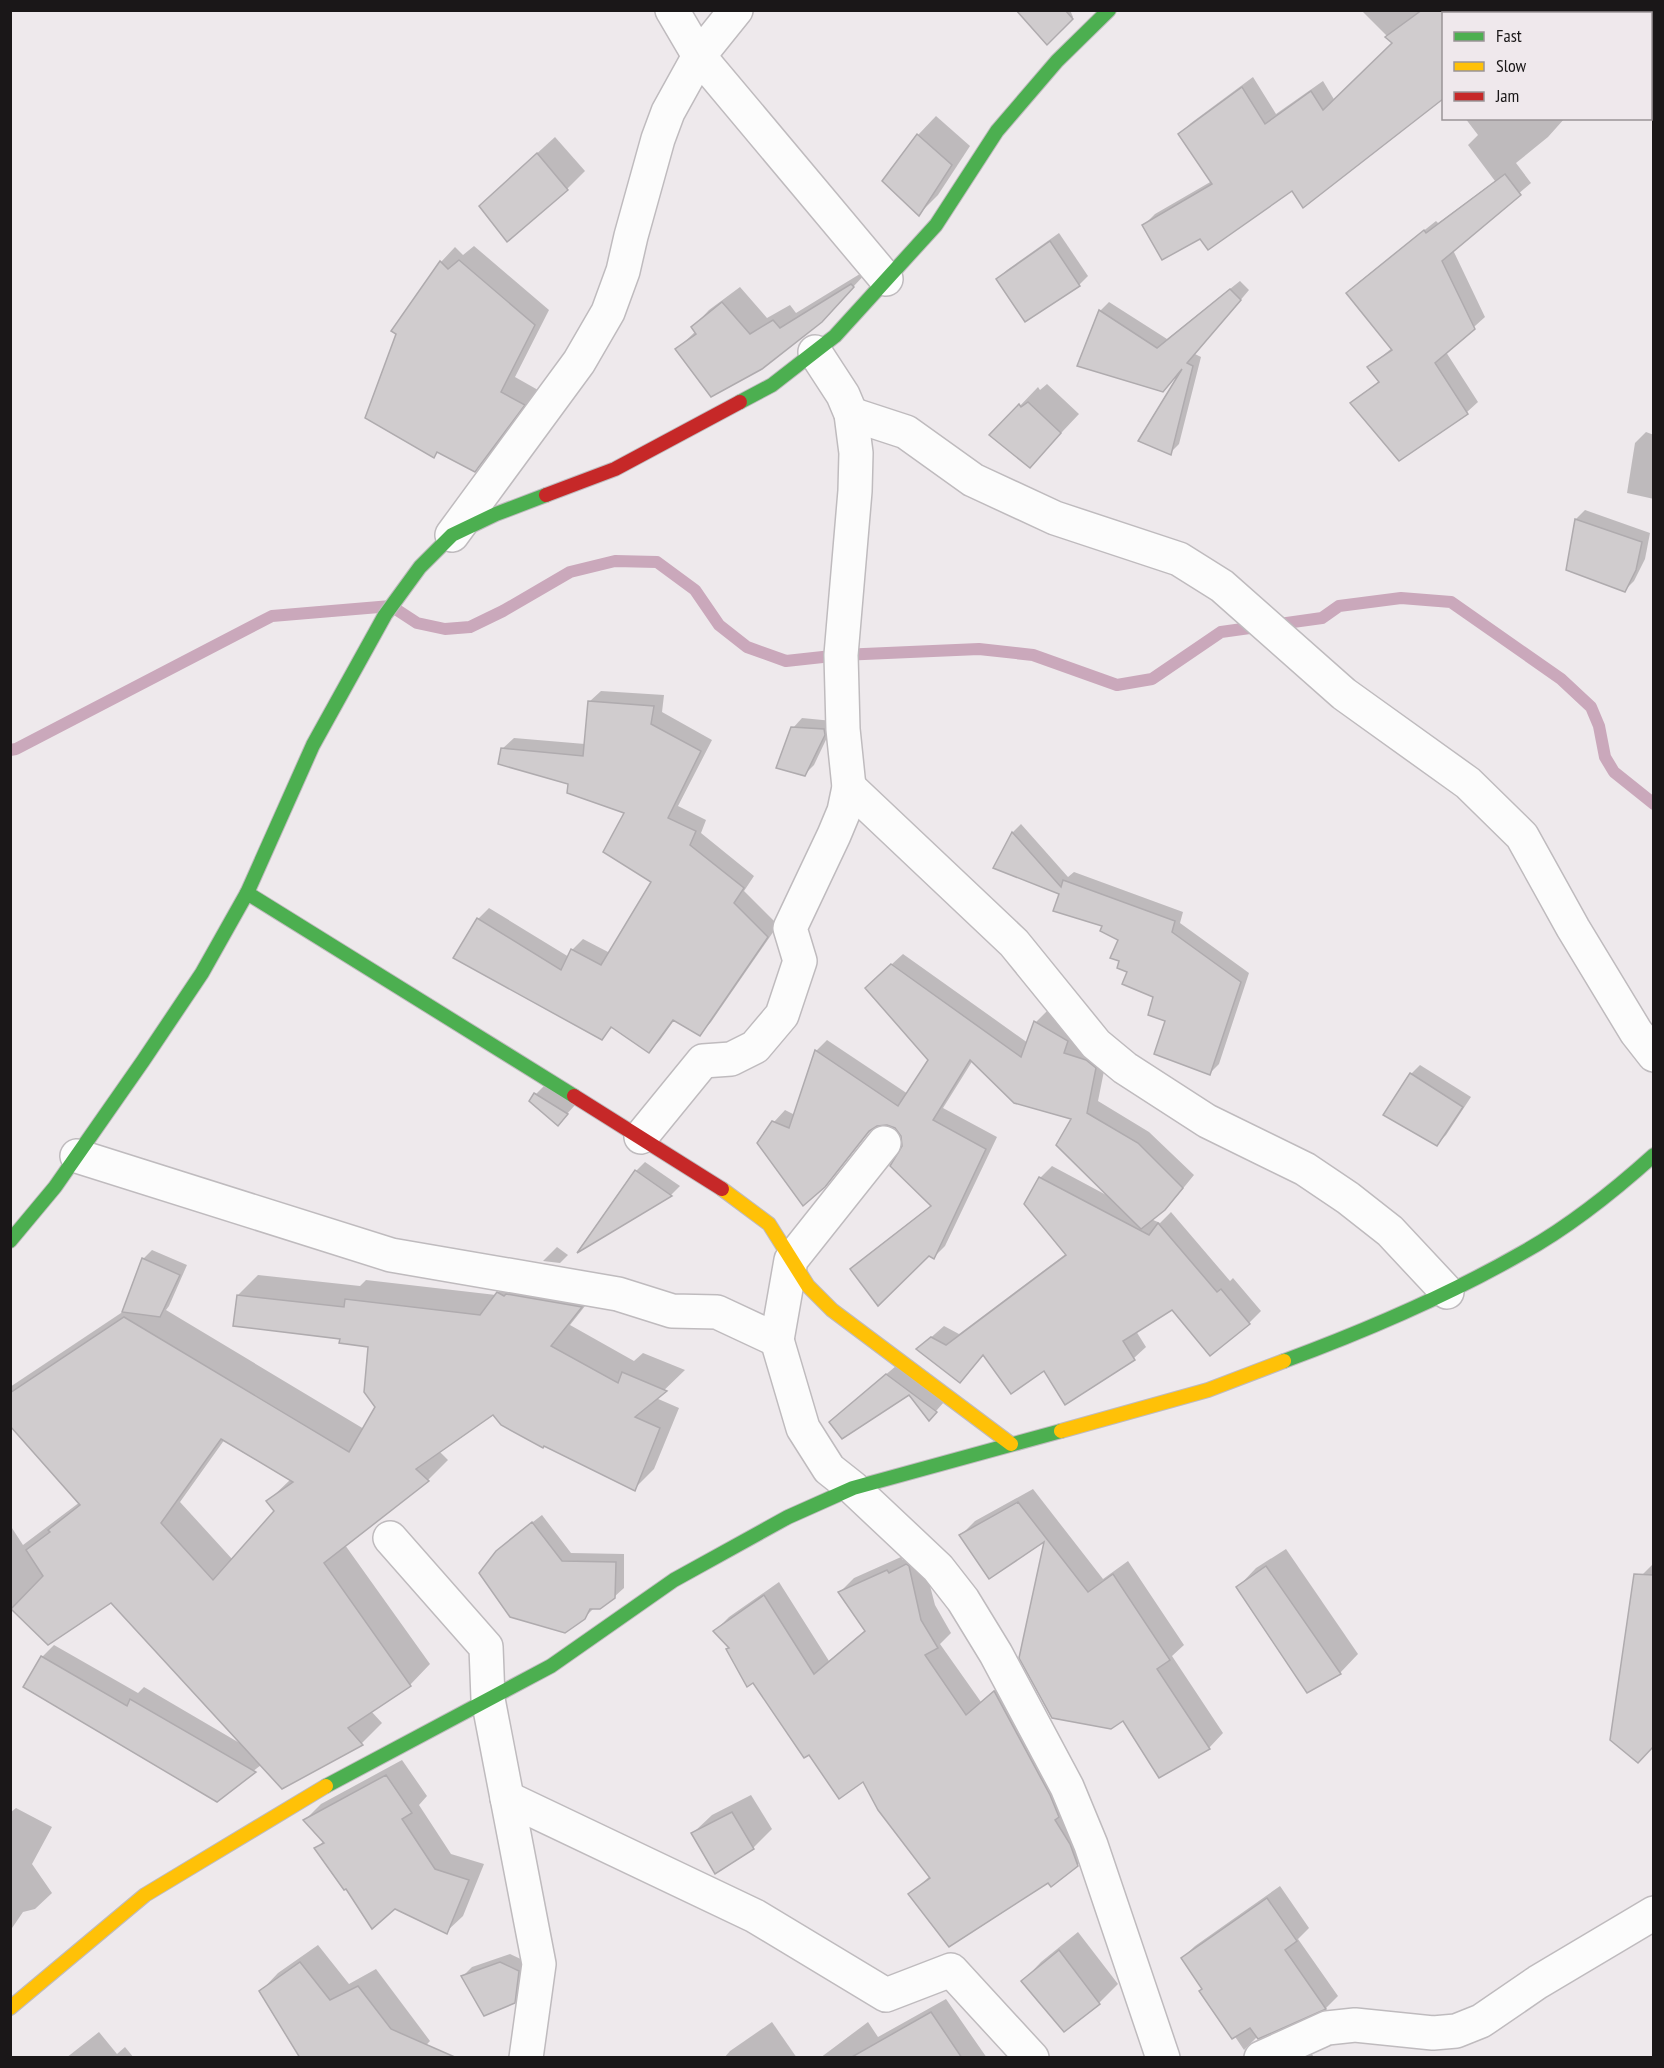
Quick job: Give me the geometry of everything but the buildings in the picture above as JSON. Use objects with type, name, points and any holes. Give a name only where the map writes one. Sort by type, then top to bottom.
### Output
[{"type":"street","points":[[672,10],[699,56],[886,279]]},
{"type":"street","points":[[10,1241],[56,1187],[202,973],[247,893],[313,745],[385,615],[420,567],[452,535],[579,362],[608,312],[623,271],[658,139],[668,112],[699,56],[736,10]]},
{"type":"street","points":[[452,535],[496,514],[615,469],[771,385],[815,352],[835,336],[936,225],[997,131],[1057,61],[1109,10]]},
{"type":"street","points":[[641,1137],[703,1061],[731,1059],[755,1047],[782,1015],[800,961],[790,928],[844,811],[849,787],[843,729],[841,655],[855,491],[856,453],[850,414],[843,395],[815,352]]},
{"type":"street","points":[[850,414],[906,432],[973,480],[1055,518],[1179,559],[1222,586],[1344,694],[1468,783],[1522,836],[1573,928],[1636,1032],[1653,1055]]},
{"type":"street","points":[[849,787],[1014,943],[1096,1044],[1125,1068],[1207,1121],[1305,1170],[1348,1198],[1390,1231],[1447,1292]]},
{"type":"street","points":[[247,893],[740,1200],[769,1224],[808,1286],[832,1310],[1011,1444]]},
{"type":"street","points":[[884,1143],[791,1260],[777,1340],[802,1428],[829,1469],[853,1488],[938,1568],[963,1600],[1001,1665],[1067,1787],[1091,1845],[1163,2058]]},
{"type":"street","points":[[10,2008],[145,1895],[312,1793],[551,1666],[674,1580],[788,1517],[853,1488],[1208,1390],[1335,1342],[1447,1292],[1532,1247],[1627,1179],[1653,1155]]},
{"type":"street","points":[[77,1156],[392,1256],[618,1294],[672,1311],[717,1312],[777,1340]]},
{"type":"street","points":[[390,1538],[486,1647],[488,1699],[539,1964],[526,2058]]},
{"type":"street","points":[[507,1798],[755,1916],[886,1995],[951,1970],[1032,2058]]},
{"type":"street","points":[[1260,2058],[1327,2028],[1355,2025],[1433,2033],[1456,2031],[1481,2020],[1538,1982],[1653,1913]]},
{"type":"waterway","points":[[10,750],[16,749],[272,616],[391,606],[417,623],[445,629],[470,627],[503,611],[570,572],[615,561],[657,562],[695,590],[719,625],[747,647],[786,661],[841,655],[979,649],[1033,655],[1117,685],[1152,679],[1221,632],[1322,618],[1339,606],[1401,598],[1451,602],[1561,679],[1591,707],[1599,726],[1605,757],[1614,772],[1654,804]]},
{"type":"traffic: fast","points":[[740,402],[772,385],[835,336],[936,225],[997,131],[1057,61],[1109,10]]},
{"type":"traffic: fast","points":[[247,893],[313,745],[385,615],[420,567],[452,535],[496,514],[546,495]]},
{"type":"traffic: fast","points":[[10,1241],[55,1187],[143,1061],[202,973],[247,893],[574,1096]]},
{"type":"traffic: fast","points":[[1284,1361],[1405,1312],[1465,1284],[1522,1253],[1591,1208],[1654,1155]]},
{"type":"traffic: fast","points":[[326,1786],[551,1666],[674,1580],[788,1517],[853,1488],[1061,1431]]},
{"type":"traffic: slow","points":[[722,1189],[769,1224],[808,1286],[832,1310],[1011,1444]]},
{"type":"traffic: slow","points":[[1061,1431],[1208,1390],[1284,1361]]},
{"type":"traffic: slow","points":[[10,2008],[145,1895],[326,1786]]},
{"type":"traffic: jam","points":[[546,495],[615,469],[740,402]]},
{"type":"traffic: jam","points":[[574,1096],[722,1189]]}]
